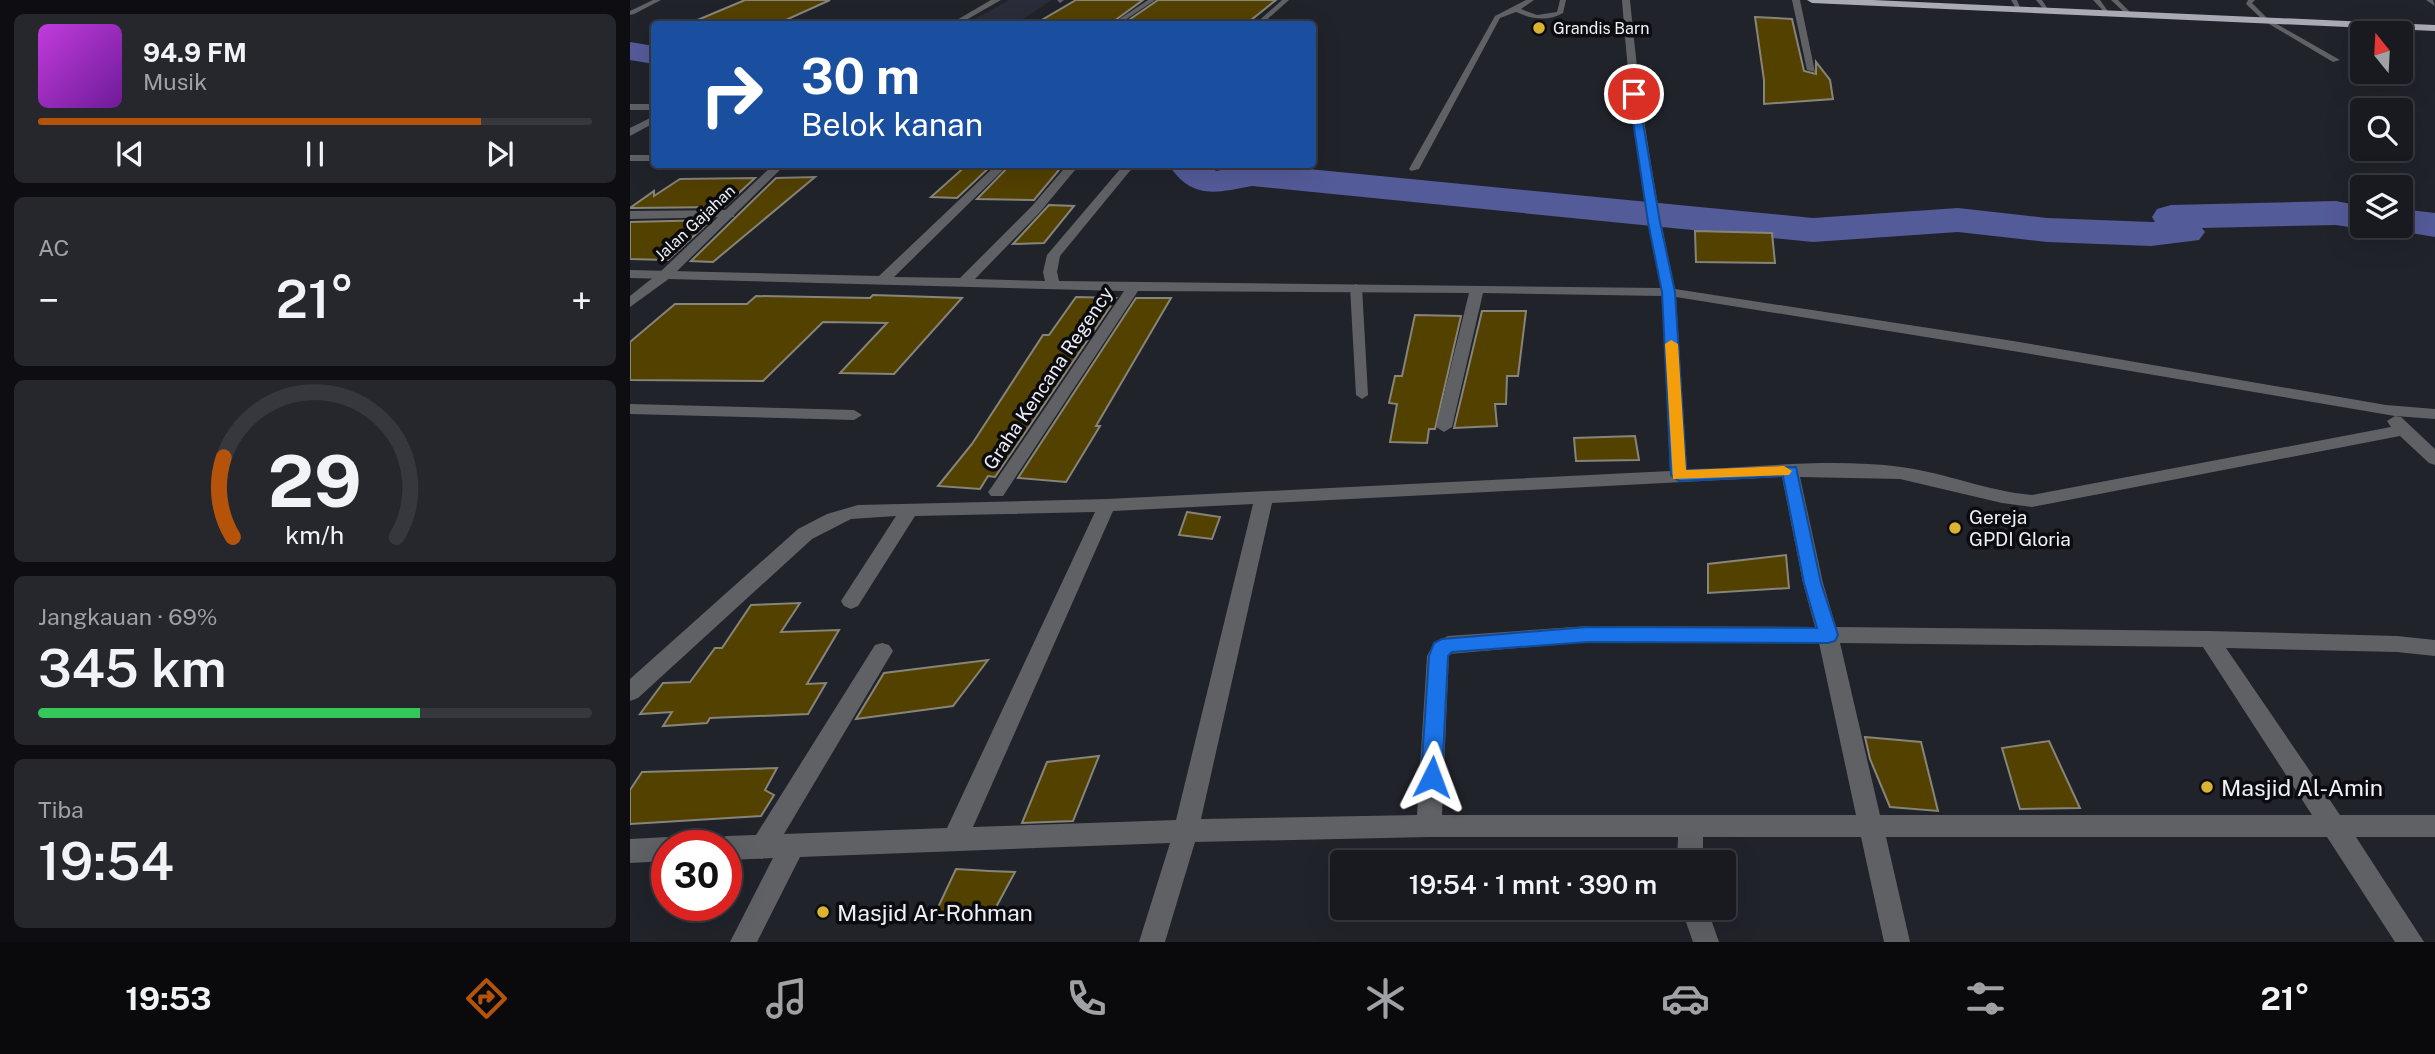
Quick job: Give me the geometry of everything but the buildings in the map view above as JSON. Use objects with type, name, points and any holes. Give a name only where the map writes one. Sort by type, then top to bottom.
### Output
[{"type":"highway","points":[[1812,0],[2017,4],[2047,10],[2435,28]]},
{"type":"street","points":[[960,21],[998,0]]},
{"type":"street","points":[[1626,0],[1634,94],[1653,216],[1669,292],[1679,475]]},
{"type":"street","points":[[1796,0],[1812,70]]},
{"type":"street","points":[[630,107],[651,107]]},
{"type":"street","points":[[630,133],[651,121]]},
{"type":"street","points":[[633,160],[651,158]]},
{"type":"street","name":"Jalan Gajahan","points":[[630,303],[666,275],[777,168]]},
{"type":"street","points":[[883,280],[1000,168]]},
{"type":"street","points":[[964,282],[1037,209],[1072,168]]},
{"type":"street","points":[[1053,284],[1050,272],[1054,255],[1125,170]]},
{"type":"street","points":[[630,215],[730,214]]},
{"type":"street","points":[[630,274],[1134,287],[1669,292],[1999,344],[2386,410],[2435,414]]},
{"type":"street","name":"Graha Kencana Regency","points":[[997,492],[1134,287]]},
{"type":"street","points":[[1444,426],[1454,397],[1477,289]]},
{"type":"street","points":[[630,409],[854,415]]},
{"type":"street","points":[[2386,410],[2402,430],[2435,459]]},
{"type":"street","points":[[630,692],[798,539],[819,524],[840,514],[858,511],[1107,505],[1679,475],[1875,470],[1916,475],[2014,500],[2032,501],[2402,430]]},
{"type":"street","points":[[1790,471],[1812,583],[1828,635],[1897,942]]},
{"type":"street","points":[[1152,942],[1186,831],[1264,497]]},
{"type":"street","points":[[955,839],[1107,505]]},
{"type":"street","points":[[851,601],[909,511]]},
{"type":"street","points":[[1429,826],[1438,656],[1441,649],[1448,644],[1588,634],[2208,639],[2397,644],[2435,648]]},
{"type":"street","points":[[2208,639],[2411,942]]},
{"type":"street","points":[[763,846],[882,651]]},
{"type":"street","points":[[1690,850],[1691,824]]},
{"type":"street","points":[[742,847],[1186,831],[1429,826],[2435,826]]},
{"type":"street","points":[[743,942],[793,845]]},
{"type":"street","points":[[630,850],[651,849]]},
{"type":"street","points":[[1698,920],[1706,942]]},
{"type":"lane","points":[[632,13],[658,0]]},
{"type":"lane","points":[[1120,21],[1152,0]]},
{"type":"lane","points":[[1262,21],[1286,0]]},
{"type":"lane","points":[[1414,169],[1497,17],[1531,0]]},
{"type":"lane","points":[[1516,9],[1532,16],[1548,16],[1560,13],[1563,0]]},
{"type":"lane","points":[[2039,0],[2047,10]]},
{"type":"lane","points":[[2096,0],[2108,13]]},
{"type":"lane","points":[[2115,0],[2128,13]]},
{"type":"lane","points":[[2252,0],[2248,3],[2266,20],[2336,60]]},
{"type":"lane","points":[[2429,0],[2435,6]]},
{"type":"lane","points":[[1356,287],[1362,395]]},
{"type":"shaded area","points":[[1009,0],[1052,0],[1020,21],[971,21]]},
{"type":"waterway","points":[[630,51],[651,54]]},
{"type":"waterway","points":[[1190,168],[1209,183],[1252,175],[1813,230],[1958,220],[2047,230],[2151,234],[2185,232],[2171,217],[2336,213],[2350,215]]},
{"type":"waterway","points":[[2413,222],[2435,225]]},
{"type":"slow traffic","points":[[1671,344],[1679,475],[1784,471]]},
{"type":"place","name":"Grandis Barn","points":[[1539,28]]},
{"type":"place","name":"Gereja GPDI Gloria","points":[[1955,528]]},
{"type":"place","name":"Masjid Al-Amin","points":[[2207,787]]},
{"type":"place","name":"Masjid Ar-Rohman","points":[[823,912]]},
{"type":"route","points":[[1432,777],[1438,656],[1441,649],[1448,644],[1588,634],[1828,635],[1812,583],[1790,471],[1679,475],[1669,292],[1654,222],[1634,94]]}]
